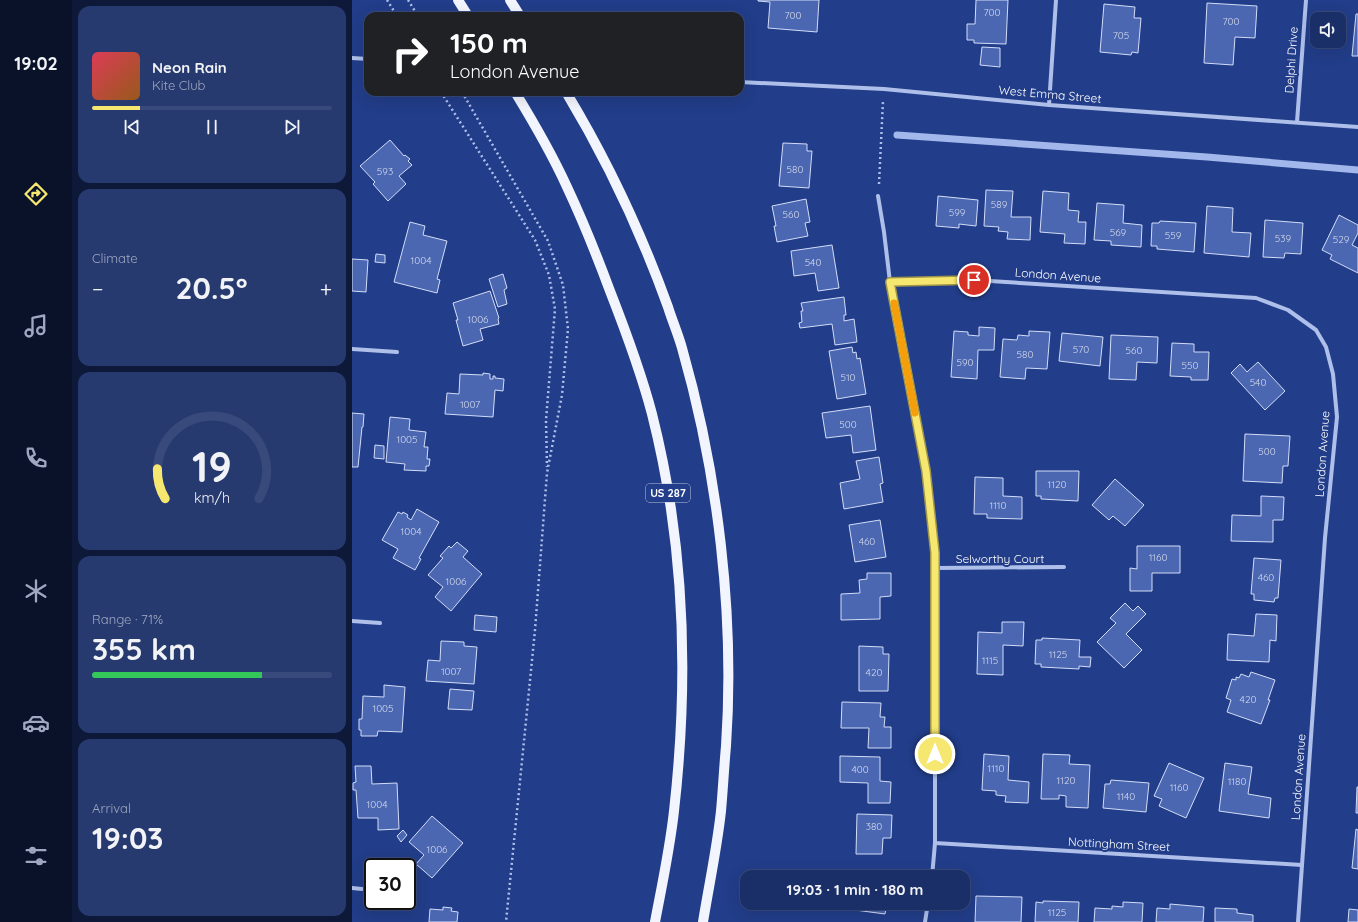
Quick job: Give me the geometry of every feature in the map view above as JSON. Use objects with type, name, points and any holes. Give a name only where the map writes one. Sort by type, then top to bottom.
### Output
[{"type":"main road","points":[[458,0],[466,12]]},
{"type":"main road","points":[[510,0],[518,12]]},
{"type":"main road","name":"US 287","points":[[517,96],[541,135],[567,185],[588,232],[636,360],[652,414],[675,534],[681,592],[683,661],[680,734],[674,811],[655,922]]},
{"type":"main road","points":[[568,96],[595,142],[625,201],[654,266],[682,346],[699,416],[714,495],[724,572],[728,684],[726,745],[720,812],[703,922]]},
{"type":"street","points":[[1049,105],[1056,0]]},
{"type":"street","name":"Delphi Drive","points":[[1297,122],[1306,0]]},
{"type":"street","points":[[352,58],[364,59]]},
{"type":"street","name":"West Emma Street","points":[[744,82],[884,89],[1049,105],[1358,127]]},
{"type":"street","points":[[878,196],[890,282],[926,471],[936,568],[935,843],[933,870]]},
{"type":"street","name":"London Avenue","points":[[890,282],[974,280],[1256,298],[1288,310],[1316,330],[1326,347],[1333,374],[1337,417],[1325,538],[1298,922]]},
{"type":"street","points":[[352,349],[397,352]]},
{"type":"street","name":"Selworthy Court","points":[[936,568],[1064,567]]},
{"type":"street","points":[[352,621],[380,624]]},
{"type":"street","name":"Nottingham Street","points":[[935,843],[1302,865]]},
{"type":"street","points":[[352,888],[362,889]]},
{"type":"street","points":[[925,922],[927,910]]},
{"type":"path","points":[[387,0],[394,12]]},
{"type":"path","points":[[408,0],[416,12]]},
{"type":"path","points":[[878,196],[884,89]]},
{"type":"path","points":[[444,96],[535,240],[549,275],[555,310],[546,420],[547,472],[534,638],[506,922]]},
{"type":"path","points":[[464,96],[548,241],[563,285],[568,329],[562,396],[547,472]]},
{"type":"building","points":[[758,0],[819,0],[817,32],[768,28],[770,2]]},
{"type":"building","points":[[976,0],[1008,0],[1006,44],[974,43],[974,40],[967,40],[967,24],[975,24]]},
{"type":"building","points":[[1207,3],[1257,6],[1255,38],[1235,37],[1233,65],[1204,63]]},
{"type":"building","points":[[1104,4],[1135,7],[1134,18],[1141,18],[1138,53],[1132,52],[1131,55],[1100,52]]},
{"type":"building","points":[[1356,14],[1358,14],[1358,56],[1352,56]]},
{"type":"building","points":[[982,47],[1000,48],[1000,67],[980,65]]},
{"type":"building","points":[[390,140],[404,156],[405,155],[410,159],[408,161],[412,165],[399,176],[406,184],[388,201],[373,184],[375,182],[360,166]]},
{"type":"building","points":[[783,143],[807,144],[807,151],[812,151],[809,188],[779,186]]},
{"type":"building","points":[[986,190],[1013,191],[1011,217],[1031,217],[1030,240],[1007,239],[1008,232],[998,231],[999,227],[984,226]]},
{"type":"building","points":[[1043,191],[1069,193],[1068,210],[1079,211],[1078,222],[1086,222],[1085,244],[1064,243],[1065,234],[1040,232]]},
{"type":"building","points":[[938,196],[978,200],[976,226],[959,224],[959,228],[936,226]]},
{"type":"building","points":[[806,199],[810,222],[805,223],[808,236],[777,242],[774,226],[776,226],[772,206]]},
{"type":"building","points":[[1097,203],[1124,205],[1123,223],[1142,225],[1141,247],[1111,245],[1111,241],[1094,240]]},
{"type":"building","points":[[1207,206],[1233,208],[1232,232],[1251,233],[1249,257],[1204,253]]},
{"type":"building","points":[[1339,215],[1358,225],[1358,233],[1352,245],[1358,248],[1358,273],[1330,259],[1332,255],[1322,250]]},
{"type":"building","points":[[1265,220],[1303,223],[1301,254],[1285,253],[1284,258],[1263,257]]},
{"type":"building","points":[[1160,221],[1196,223],[1194,252],[1157,249],[1157,246],[1151,246],[1152,223],[1159,223]]},
{"type":"building","points":[[410,222],[425,226],[423,235],[447,241],[437,279],[440,280],[437,293],[394,282]]},
{"type":"building","points":[[832,245],[839,288],[818,291],[815,273],[794,276],[791,251]]},
{"type":"building","points":[[376,254],[385,255],[385,263],[375,262]]},
{"type":"building","points":[[352,259],[368,260],[366,292],[352,291]]},
{"type":"building","points":[[503,274],[507,288],[504,290],[507,304],[498,307],[489,279]]},
{"type":"building","points":[[490,291],[499,318],[499,324],[480,329],[483,340],[463,346],[453,303]]},
{"type":"building","points":[[844,297],[846,315],[844,315],[844,321],[854,319],[857,342],[835,345],[832,324],[800,328],[799,323],[802,322],[801,311],[803,311],[801,303]]},
{"type":"building","points":[[979,327],[995,328],[994,350],[978,350],[977,379],[951,377],[954,331],[968,332],[968,335],[979,336]]},
{"type":"building","points":[[1029,331],[1050,332],[1047,369],[1026,368],[1025,379],[1000,377],[1003,339],[1017,340],[1018,335],[1029,336]]},
{"type":"building","points":[[1062,333],[1103,337],[1100,366],[1059,361]]},
{"type":"building","points":[[1111,335],[1158,337],[1157,363],[1137,362],[1136,380],[1109,379]]},
{"type":"building","points":[[1172,343],[1194,344],[1194,352],[1209,352],[1208,380],[1191,380],[1191,377],[1170,376]]},
{"type":"building","points":[[852,347],[853,353],[856,352],[857,359],[860,358],[866,394],[837,399],[829,351]]},
{"type":"building","points":[[1258,362],[1285,391],[1265,410],[1231,373],[1240,364],[1247,372]]},
{"type":"building","points":[[483,373],[490,374],[490,379],[493,379],[493,376],[495,376],[495,378],[504,379],[503,391],[495,390],[493,417],[445,414],[447,393],[459,394],[460,374],[483,375]]},
{"type":"building","points":[[870,406],[876,450],[853,453],[851,435],[826,438],[822,413]]},
{"type":"building","points":[[352,413],[364,414],[358,467],[352,467]]},
{"type":"building","points":[[390,417],[410,419],[409,430],[426,432],[424,447],[428,447],[427,459],[430,459],[429,466],[426,466],[426,471],[404,470],[405,464],[386,462]]},
{"type":"building","points":[[1245,434],[1290,436],[1288,466],[1283,466],[1282,483],[1243,481]]},
{"type":"building","points":[[375,445],[384,446],[384,459],[374,458]]},
{"type":"building","points":[[879,457],[883,483],[880,484],[883,502],[844,509],[840,483],[860,479],[856,461]]},
{"type":"building","points":[[1036,471],[1079,471],[1078,501],[1041,499],[1041,496],[1036,496]]},
{"type":"building","points":[[975,477],[1003,478],[1003,496],[1022,497],[1022,519],[987,518],[987,514],[974,514]]},
{"type":"building","points":[[1115,479],[1144,505],[1125,526],[1113,516],[1109,520],[1092,505]]},
{"type":"building","points":[[1261,496],[1284,497],[1283,520],[1273,520],[1273,542],[1231,541],[1232,515],[1261,516]]},
{"type":"building","points":[[417,509],[439,522],[419,558],[421,559],[415,570],[393,558],[398,549],[382,540],[398,512],[402,514],[403,512],[408,515],[407,517],[411,520]]},
{"type":"building","points":[[880,520],[886,557],[855,562],[849,525]]},
{"type":"building","points":[[457,542],[468,551],[463,557],[482,574],[451,611],[435,597],[443,587],[428,575],[443,558],[440,556],[449,546],[451,548]]},
{"type":"building","points":[[1137,546],[1180,546],[1180,573],[1152,573],[1152,591],[1130,591],[1130,568],[1137,569]]},
{"type":"building","points":[[1254,558],[1281,560],[1278,598],[1275,598],[1274,602],[1254,600],[1254,594],[1251,594]]},
{"type":"building","points":[[867,573],[891,573],[891,596],[880,597],[880,619],[841,620],[841,594],[860,593],[859,580],[867,579]]},
{"type":"building","points":[[1125,603],[1133,611],[1138,606],[1146,614],[1126,634],[1142,650],[1124,668],[1097,642],[1116,623],[1110,618]]},
{"type":"building","points":[[1256,614],[1277,615],[1276,641],[1270,640],[1269,662],[1227,660],[1228,634],[1254,636]]},
{"type":"building","points":[[475,615],[497,617],[496,632],[474,630]]},
{"type":"building","points":[[1002,622],[1024,622],[1023,646],[1003,645],[1003,675],[977,674],[978,632],[1002,633]]},
{"type":"building","points":[[1042,638],[1080,640],[1079,657],[1091,657],[1090,667],[1079,666],[1079,669],[1041,667],[1041,664],[1035,664],[1036,640],[1042,640]]},
{"type":"building","points":[[441,641],[464,642],[464,646],[477,647],[474,684],[426,681],[428,660],[440,661]]},
{"type":"building","points":[[859,646],[883,647],[883,654],[889,654],[888,691],[859,691]]},
{"type":"building","points":[[1251,672],[1275,680],[1268,700],[1270,700],[1261,724],[1227,712],[1231,700],[1226,698],[1232,679],[1236,680],[1236,677],[1239,678],[1241,674],[1249,677]]},
{"type":"building","points":[[384,685],[405,687],[402,732],[378,731],[377,736],[361,736],[361,730],[359,730],[359,719],[362,719],[363,696],[384,697]]},
{"type":"building","points":[[450,689],[474,691],[472,710],[448,709]]},
{"type":"building","points":[[842,702],[881,703],[880,717],[885,717],[884,727],[891,727],[891,748],[868,748],[869,728],[841,728]]},
{"type":"building","points":[[984,754],[1009,756],[1008,780],[1029,782],[1028,803],[1005,802],[1006,796],[996,795],[996,791],[982,790]]},
{"type":"building","points":[[1043,754],[1070,755],[1069,764],[1090,765],[1088,808],[1066,807],[1066,796],[1059,795],[1059,799],[1041,799]]},
{"type":"building","points":[[840,756],[880,757],[880,781],[891,782],[890,803],[868,803],[868,783],[840,782]]},
{"type":"building","points":[[1169,763],[1204,778],[1186,818],[1159,806],[1162,799],[1154,796]]},
{"type":"building","points":[[1225,763],[1252,767],[1248,794],[1271,798],[1269,818],[1219,811]]},
{"type":"building","points":[[355,766],[371,766],[372,784],[397,783],[399,829],[378,830],[378,818],[358,818],[356,790],[353,790],[353,783],[356,782]]},
{"type":"building","points":[[1111,780],[1149,783],[1146,812],[1103,808],[1105,784],[1110,784]]},
{"type":"building","points":[[1357,787],[1358,813],[1356,813]]},
{"type":"building","points":[[857,814],[892,815],[891,838],[883,838],[882,854],[856,854]]},
{"type":"building","points":[[432,816],[463,843],[432,878],[416,864],[424,855],[409,842]]},
{"type":"building","points":[[1356,829],[1358,830],[1358,869],[1352,868]]},
{"type":"building","points":[[403,830],[407,835],[401,842],[397,836]]},
{"type":"building","points":[[976,896],[1022,897],[1021,922],[975,922]]},
{"type":"building","points":[[1043,901],[1079,902],[1078,922],[1035,922],[1036,902],[1043,903]]},
{"type":"building","points":[[1123,902],[1143,903],[1142,922],[1094,922],[1095,908],[1112,909],[1112,906],[1123,907]]},
{"type":"building","points":[[1170,904],[1204,907],[1203,922],[1156,922],[1157,908],[1170,909]]},
{"type":"building","points":[[443,907],[452,908],[451,911],[458,912],[457,922],[429,922],[430,909],[443,910]]},
{"type":"building","points":[[1215,908],[1237,909],[1237,913],[1253,915],[1253,922],[1215,922]]},
{"type":"building","points":[[1349,909],[1358,910],[1358,922],[1348,922]]},
{"type":"building","points":[[855,910],[886,910],[885,914]]},
{"type":"waterway","points":[[897,135],[1207,157],[1358,170]]},
{"type":"slow traffic","points":[[894,303],[915,413]]},
{"type":"route","points":[[935,754],[935,553],[926,471],[890,282],[974,280]]}]
